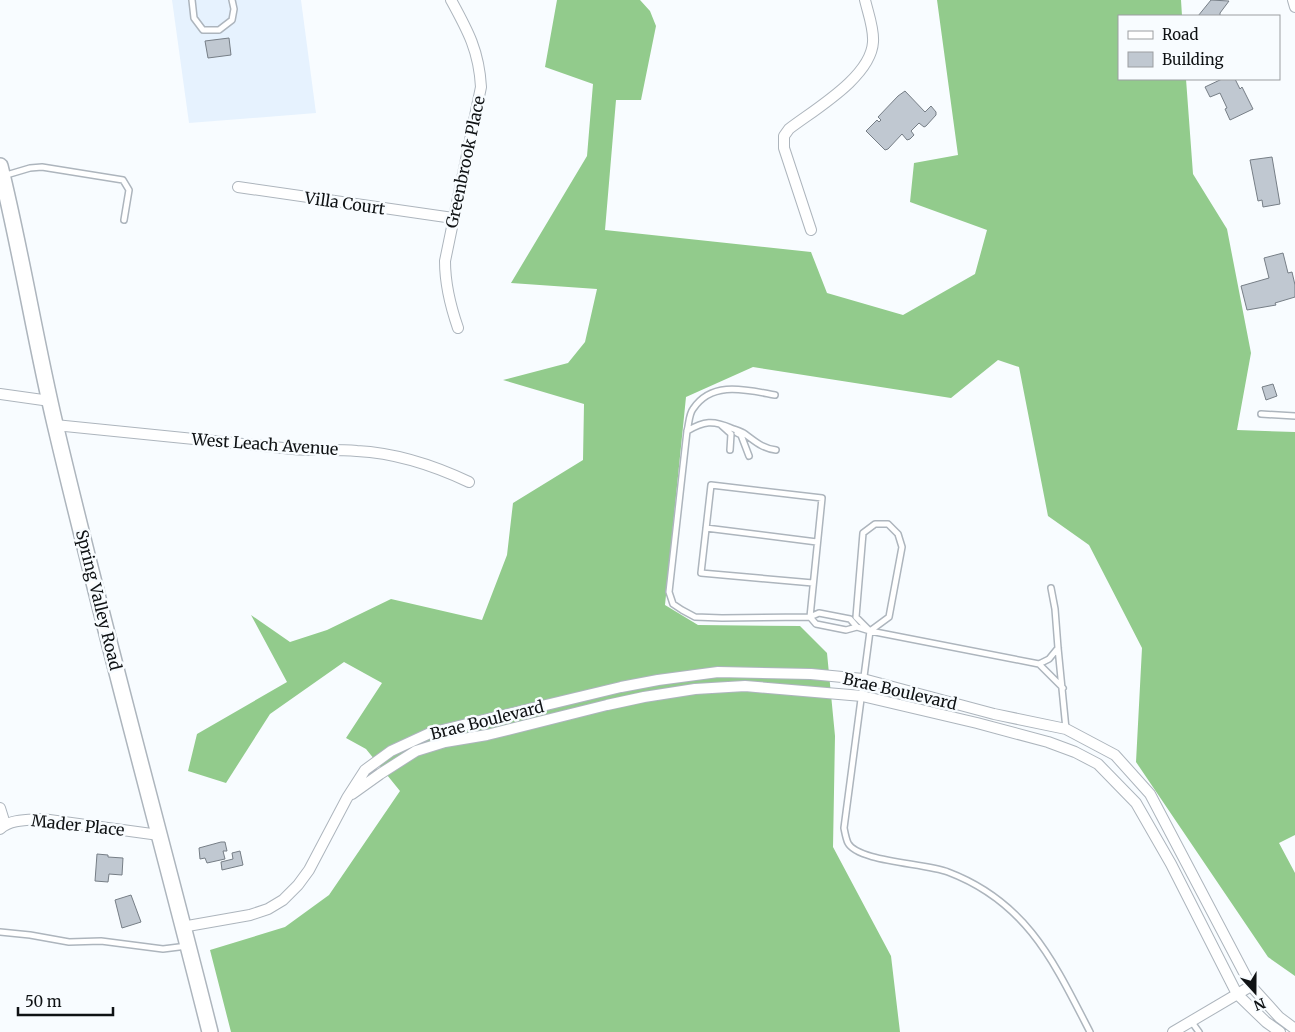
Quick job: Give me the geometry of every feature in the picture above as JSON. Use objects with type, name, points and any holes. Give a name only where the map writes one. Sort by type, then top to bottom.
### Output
[{"type":"street","name":"Greenbrook Place","points":[[451,0],[475,47],[480,67],[480,88],[445,261],[445,280],[448,298],[458,328]]},
{"type":"street","points":[[811,230],[784,148],[784,136],[788,129],[851,82],[863,68],[873,44],[874,34],[865,0]]},
{"type":"street","points":[[1293,0],[1295,7]]},
{"type":"street","name":"Spring Valley Road","points":[[1,171],[13,217],[55,425],[210,1032]]},
{"type":"street","name":"Villa Court","points":[[238,187],[453,218]]},
{"type":"street","points":[[0,394],[50,401]]},
{"type":"street","name":"West Leach Avenue","points":[[55,425],[300,450],[355,450],[382,453],[434,466],[469,482]]},
{"type":"street","name":"Brae Boulevard","points":[[182,927],[250,914],[268,909],[282,900],[310,870],[347,798],[365,770],[391,751],[430,733],[621,687],[658,680],[718,672],[811,674],[863,679],[994,714],[1066,729],[1115,755],[1150,794],[1251,986],[1279,1017],[1295,1029]]},
{"type":"street","name":"Brae Boulevard","points":[[347,798],[416,751],[445,742],[487,735],[644,697],[695,689],[744,686],[862,696],[1048,742],[1075,752],[1098,764],[1136,803],[1171,864],[1237,994],[1266,1022],[1280,1032]]},
{"type":"street","points":[[0,808],[2,827]]},
{"type":"street","name":"Mader Place","points":[[2,827],[22,820],[42,819],[159,835]]},
{"type":"street","points":[[1173,1032],[1251,986]]},
{"type":"lane","points":[[192,0],[194,18],[203,30],[219,30],[232,20],[234,9],[232,0]]},
{"type":"lane","points":[[1,171],[42,167],[123,180],[129,190],[124,220]]},
{"type":"lane","points":[[775,395],[744,389],[723,388],[703,398],[692,410],[687,431],[669,592],[673,604],[695,617],[810,617],[819,613],[850,619],[857,627],[870,631],[1039,664],[1063,688]]},
{"type":"lane","points":[[1260,414],[1295,416]]},
{"type":"lane","points":[[687,431],[699,424],[719,422],[745,434],[766,448],[776,450]]},
{"type":"lane","points":[[719,422],[731,434],[730,450]]},
{"type":"lane","points":[[719,422],[741,435],[749,456]]},
{"type":"lane","points":[[813,583],[701,573],[711,485],[822,498],[810,617],[816,624],[846,630],[857,627]]},
{"type":"lane","points":[[870,631],[856,617],[863,533],[875,524],[888,524],[898,534],[902,547],[889,618],[870,631],[844,828],[848,844],[858,852],[875,858],[948,871],[990,892],[1024,922],[1042,946],[1060,974],[1090,1032]]},
{"type":"lane","points":[[706,528],[817,542]]},
{"type":"lane","points":[[1051,588],[1055,609],[1066,729]]},
{"type":"lane","points":[[1039,664],[1049,659],[1058,648]]},
{"type":"lane","points":[[0,932],[68,942],[101,941],[163,949],[188,946]]},
{"type":"lane","points":[[1190,1021],[1198,1032]]},
{"type":"shaded area","points":[[172,0],[301,0],[316,113],[189,123]]},
{"type":"green space","points":[[557,0],[640,0],[650,11],[656,26],[641,100],[616,100],[605,230],[811,252],[827,293],[903,315],[975,274],[987,230],[910,202],[914,163],[958,155],[937,0],[1181,0],[1182,15],[1118,15],[1118,80],[1186,80],[1193,174],[1227,229],[1251,353],[1237,430],[1295,432],[1295,835],[1279,843],[1295,873],[1295,976],[1268,957],[1136,762],[1142,648],[1089,545],[1048,516],[1019,367],[998,360],[951,398],[753,367],[686,397],[665,605],[698,625],[800,626],[827,653],[835,736],[833,847],[891,956],[900,1032],[231,1032],[210,950],[285,927],[329,895],[400,791],[366,749],[346,738],[382,683],[344,662],[270,714],[226,783],[188,771],[197,734],[287,682],[251,615],[290,642],[327,630],[391,599],[482,620],[507,555],[513,503],[583,460],[584,404],[503,380],[568,363],[585,342],[597,289],[511,283],[587,156],[593,84],[545,67]]},
{"type":"building","points":[[1211,0],[1229,1],[1220,15],[1199,15]]},
{"type":"building","points":[[229,38],[231,55],[208,58],[205,41]]},
{"type":"building","points":[[1220,80],[1236,80],[1240,89],[1242,87],[1253,109],[1230,120],[1220,93],[1210,97],[1205,87]]},
{"type":"building","points":[[905,91],[925,112],[931,106],[936,115],[924,127],[919,123],[911,131],[914,135],[910,139],[907,140],[902,134],[885,150],[866,131],[877,120],[879,122],[881,120],[878,117]]},
{"type":"building","points":[[1272,157],[1280,204],[1263,207],[1262,200],[1258,201],[1250,160]]},
{"type":"building","points":[[1283,253],[1288,273],[1292,272],[1295,297],[1275,303],[1276,305],[1247,310],[1241,286],[1269,278],[1264,258]]},
{"type":"building","points":[[1273,384],[1277,396],[1266,400],[1262,387]]},
{"type":"building","points":[[225,842],[227,851],[223,851],[225,859],[207,863],[205,858],[200,859],[199,848]]},
{"type":"building","points":[[240,851],[243,865],[222,870],[221,862],[233,859],[232,853]]},
{"type":"building","points":[[97,854],[123,858],[122,875],[109,874],[108,882],[95,881]]},
{"type":"building","points":[[131,895],[141,922],[122,928],[115,900]]}]
